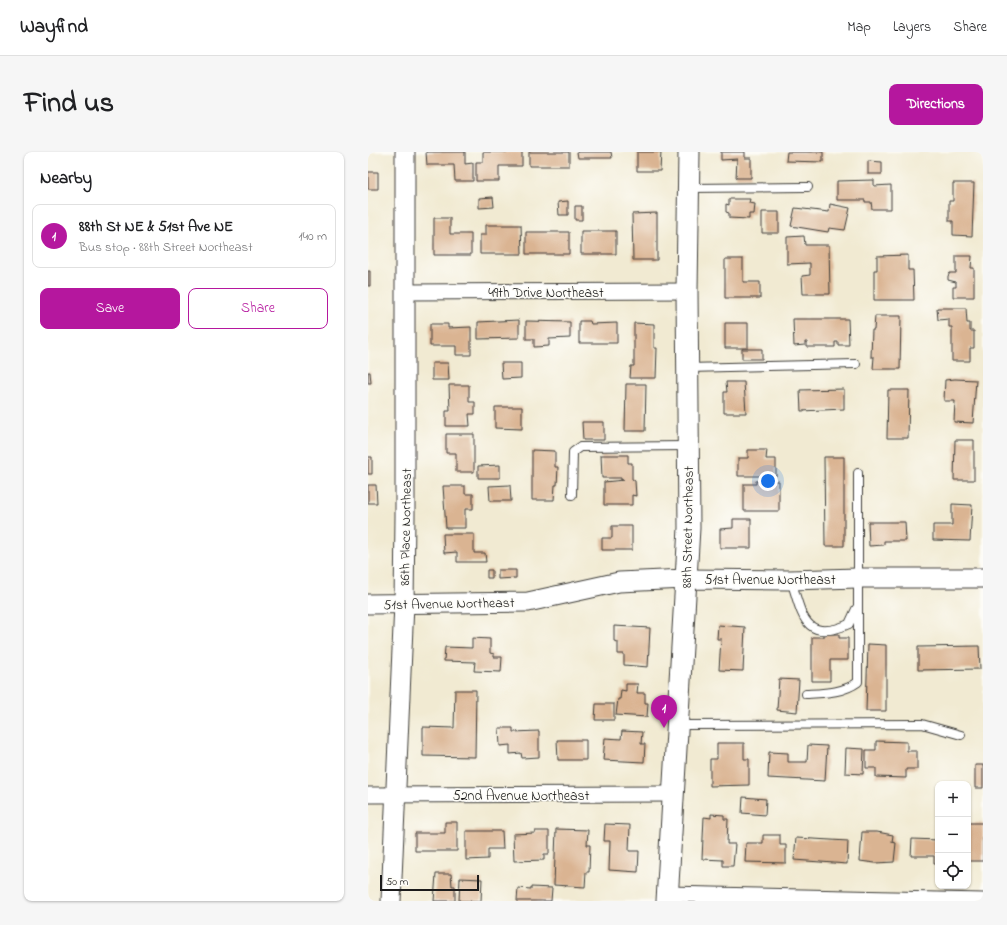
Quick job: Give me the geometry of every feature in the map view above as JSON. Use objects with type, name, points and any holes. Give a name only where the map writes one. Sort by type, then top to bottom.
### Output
[{"type":"main road","name":"88th Street Northeast","points":[[668,898],[689,528],[687,291],[689,152]]},
{"type":"street","name":"86th Place Northeast","points":[[391,901],[404,604],[406,292],[405,152]]},
{"type":"street","name":"49th Drive Northeast","points":[[406,292],[687,291]]},
{"type":"street","name":"51st Avenue Northeast","points":[[368,604],[528,602],[619,582],[686,579],[791,580],[857,578],[983,578]]},
{"type":"street","name":"52nd Avenue Northeast","points":[[368,795],[674,794]]},
{"type":"street","points":[[668,898],[983,900]]},
{"type":"lane","points":[[688,188],[808,187]]},
{"type":"lane","points":[[687,368],[856,364]]},
{"type":"lane","points":[[572,495],[573,452],[580,447],[688,446]]},
{"type":"lane","points":[[806,694],[827,692],[850,687],[858,682],[858,473]]},
{"type":"lane","points":[[791,580],[803,619],[812,628],[828,629],[849,624],[858,602]]},
{"type":"lane","points":[[678,725],[922,724],[961,735]]},
{"type":"building","points":[[426,152],[465,152],[465,164],[473,163],[473,181],[455,181],[454,165],[427,165]]},
{"type":"building","points":[[483,152],[522,152],[522,166],[499,166],[499,181],[476,181],[476,162],[483,162]]},
{"type":"building","points":[[529,152],[569,152],[569,166],[529,166]]},
{"type":"building","points":[[577,152],[611,152],[612,158],[578,158]]},
{"type":"building","points":[[637,152],[661,152],[660,171],[637,171]]},
{"type":"building","points":[[721,152],[745,152],[745,158],[751,158],[751,178],[736,178],[737,159],[721,160]]},
{"type":"building","points":[[787,152],[823,152],[823,162],[786,161]]},
{"type":"building","points":[[868,161],[882,162],[882,174],[868,174]]},
{"type":"building","points":[[368,172],[378,172],[378,189],[368,189]]},
{"type":"building","points":[[874,180],[874,186],[891,185],[891,209],[872,209],[871,202],[865,202],[865,200],[837,200],[837,181]]},
{"type":"building","points":[[953,183],[974,183],[972,236],[953,235],[953,221],[949,221],[949,201],[953,201]]},
{"type":"building","points":[[493,197],[494,207],[479,208],[479,198]]},
{"type":"building","points":[[729,199],[750,199],[749,203],[755,204],[754,214],[749,214],[749,219],[729,218],[729,213],[726,212],[726,204],[729,205]]},
{"type":"building","points":[[568,201],[568,215],[559,215],[558,202]]},
{"type":"building","points":[[830,204],[850,208],[845,230],[829,228],[828,232],[791,226],[795,208],[829,212]]},
{"type":"building","points":[[575,206],[582,206],[582,220],[575,220]]},
{"type":"building","points":[[762,212],[779,212],[779,233],[762,233]]},
{"type":"building","points":[[657,213],[657,260],[633,260],[632,214]]},
{"type":"building","points":[[434,218],[450,218],[450,234],[471,234],[471,255],[434,255]]},
{"type":"building","points":[[486,225],[521,225],[522,254],[480,254],[480,235],[486,235]]},
{"type":"building","points":[[581,231],[616,231],[616,254],[581,254]]},
{"type":"building","points":[[526,232],[569,232],[569,254],[526,254]]},
{"type":"building","points":[[804,236],[805,245],[829,245],[830,294],[803,294],[802,276],[810,275],[810,263],[787,264],[787,237]]},
{"type":"building","points":[[908,255],[908,270],[913,270],[914,300],[874,300],[874,270],[877,270],[877,256]]},
{"type":"building","points":[[956,256],[972,256],[971,268],[974,268],[974,297],[953,297],[953,287],[956,287],[956,282],[948,280],[948,276],[950,273],[956,273]]},
{"type":"building","points":[[725,259],[743,259],[743,282],[760,282],[760,298],[725,298]]},
{"type":"building","points":[[368,271],[370,271],[370,286],[368,286]]},
{"type":"building","points":[[937,308],[966,308],[967,323],[970,323],[970,331],[974,331],[974,348],[970,348],[970,361],[952,361],[952,327],[949,327],[949,319],[938,320]]},
{"type":"building","points":[[875,316],[901,316],[900,369],[873,369],[874,357],[871,357],[872,330],[874,330]]},
{"type":"building","points":[[793,319],[848,319],[849,345],[838,345],[838,342],[835,342],[835,347],[807,347],[807,342],[805,342],[805,345],[794,346]]},
{"type":"building","points":[[519,320],[519,338],[478,339],[478,322]]},
{"type":"building","points":[[526,321],[570,322],[570,338],[549,339],[549,346],[534,347],[534,339],[526,339]]},
{"type":"building","points":[[579,321],[590,321],[591,324],[617,323],[617,343],[579,343]]},
{"type":"building","points":[[634,323],[654,324],[654,348],[657,348],[656,378],[630,378],[631,366],[634,366]]},
{"type":"building","points":[[725,323],[748,323],[748,348],[725,348]]},
{"type":"building","points":[[430,324],[448,324],[448,328],[471,327],[471,355],[456,355],[456,346],[430,346]]},
{"type":"building","points":[[742,349],[762,349],[762,359],[742,359]]},
{"type":"building","points":[[432,363],[448,363],[449,380],[432,380]]},
{"type":"building","points":[[501,363],[521,363],[521,378],[502,379]]},
{"type":"building","points":[[368,372],[370,372],[371,383],[368,383]]},
{"type":"building","points":[[945,380],[976,380],[973,423],[954,422],[955,401],[944,401]]},
{"type":"building","points":[[726,382],[744,382],[746,413],[724,413],[724,392],[727,392]]},
{"type":"building","points":[[626,384],[646,384],[645,431],[625,431]]},
{"type":"building","points":[[449,385],[469,385],[469,402],[475,402],[475,414],[469,414],[470,426],[446,426],[446,411],[450,411]]},
{"type":"building","points":[[844,389],[844,409],[801,411],[800,390]]},
{"type":"building","points":[[888,390],[909,390],[908,438],[887,438]]},
{"type":"building","points":[[495,407],[522,407],[522,429],[495,428]]},
{"type":"building","points":[[582,422],[604,422],[604,440],[583,440]]},
{"type":"building","points":[[446,434],[474,434],[474,472],[456,472],[456,453],[446,453]]},
{"type":"building","points":[[955,440],[974,440],[974,480],[954,480]]},
{"type":"building","points":[[532,450],[555,451],[555,467],[558,467],[554,500],[532,500]]},
{"type":"building","points":[[748,450],[767,450],[766,459],[776,459],[776,476],[738,476],[738,458],[748,458]]},
{"type":"building","points":[[601,455],[628,455],[628,463],[632,463],[632,479],[635,481],[636,496],[632,495],[632,505],[604,505],[604,482],[624,480],[621,480],[621,478],[602,478]]},
{"type":"building","points":[[368,457],[372,457],[372,474],[368,474]]},
{"type":"building","points":[[824,457],[844,457],[844,546],[825,546]]},
{"type":"building","points":[[500,465],[500,478],[478,478],[478,466]]},
{"type":"building","points":[[756,481],[779,481],[779,511],[744,511],[744,484],[756,484]]},
{"type":"building","points":[[368,485],[376,485],[377,503],[368,503]]},
{"type":"building","points":[[510,485],[511,501],[490,501],[489,486]]},
{"type":"building","points":[[443,486],[465,486],[465,494],[473,494],[473,509],[465,509],[465,528],[446,528]]},
{"type":"building","points":[[952,504],[972,505],[970,541],[933,540],[933,525],[952,525]]},
{"type":"building","points":[[733,519],[751,519],[751,548],[720,548],[720,529],[733,528]]},
{"type":"building","points":[[868,522],[905,522],[906,541],[884,541],[884,545],[869,546]]},
{"type":"building","points":[[612,526],[632,526],[632,550],[602,550],[602,538],[612,538]]},
{"type":"building","points":[[443,534],[474,534],[474,553],[485,553],[486,562],[457,562],[457,552],[444,553]]},
{"type":"building","points":[[487,570],[492,570],[492,578],[487,578]]},
{"type":"building","points":[[498,570],[516,570],[516,578],[498,579]]},
{"type":"building","points":[[718,625],[745,627],[743,671],[719,670],[721,639],[717,639]]},
{"type":"building","points":[[614,626],[650,628],[648,667],[624,665],[624,654],[618,654],[618,642],[614,641]]},
{"type":"building","points":[[824,634],[839,634],[839,638],[848,638],[848,660],[830,660],[830,681],[812,681],[812,637],[824,637]]},
{"type":"building","points":[[472,638],[490,639],[490,653],[494,654],[494,657],[502,657],[501,672],[474,671],[475,662],[444,661],[445,647],[472,648]]},
{"type":"building","points":[[868,644],[886,645],[886,711],[866,711]]},
{"type":"building","points":[[979,646],[980,669],[918,670],[918,647]]},
{"type":"building","points":[[779,679],[799,680],[797,712],[777,710]]},
{"type":"building","points":[[626,684],[638,684],[637,693],[645,693],[645,703],[648,703],[647,717],[616,715],[618,699],[620,699],[621,690],[626,691]]},
{"type":"building","points":[[455,690],[476,690],[475,757],[423,756],[423,727],[454,728]]},
{"type":"building","points":[[596,704],[614,704],[614,720],[595,720]]},
{"type":"building","points":[[499,728],[513,728],[513,732],[539,731],[539,757],[522,758],[521,753],[510,754],[510,745],[500,746]]},
{"type":"building","points":[[622,731],[642,732],[641,744],[645,744],[644,762],[603,760],[605,738],[621,739]]},
{"type":"building","points":[[557,740],[586,740],[586,760],[558,760]]},
{"type":"building","points":[[876,741],[907,742],[907,751],[917,751],[917,769],[906,769],[906,778],[876,777],[876,768],[866,768],[866,750],[876,750]]},
{"type":"building","points":[[717,743],[744,743],[744,759],[749,759],[749,785],[710,786],[710,759],[717,759]]},
{"type":"building","points":[[808,745],[827,746],[825,781],[768,778],[769,752],[788,753],[788,762],[807,762]]},
{"type":"building","points":[[846,748],[864,749],[863,774],[845,773]]},
{"type":"building","points":[[975,765],[983,765],[983,788],[975,788]]},
{"type":"building","points":[[743,797],[766,799],[765,815],[742,813]]},
{"type":"building","points":[[711,814],[724,815],[724,819],[728,819],[727,844],[735,844],[733,866],[723,866],[723,860],[702,859],[704,817],[711,818]]},
{"type":"building","points":[[445,822],[457,822],[457,851],[415,851],[415,833],[445,833]]},
{"type":"building","points":[[971,823],[983,823],[983,861],[971,861]]},
{"type":"building","points":[[605,824],[630,825],[629,851],[639,851],[638,872],[609,870],[610,841],[604,841]]},
{"type":"building","points":[[556,829],[588,830],[587,845],[590,845],[589,872],[586,872],[585,887],[554,885]]},
{"type":"building","points":[[466,831],[502,831],[503,849],[488,849],[488,859],[466,860]]},
{"type":"building","points":[[535,831],[549,831],[549,854],[544,854],[544,860],[514,861],[513,834],[535,833]]},
{"type":"building","points":[[862,832],[877,832],[893,835],[892,842],[896,843],[894,862],[875,863],[860,861]]},
{"type":"building","points":[[763,835],[780,835],[780,845],[786,845],[786,863],[745,862],[746,843],[763,843]]},
{"type":"building","points":[[796,838],[848,841],[847,864],[794,860]]},
{"type":"building","points":[[912,839],[935,840],[935,864],[934,856],[911,856]]},
{"type":"building","points":[[436,874],[451,874],[452,886],[455,886],[455,901],[434,901]]},
{"type":"building","points":[[460,878],[482,879],[481,901],[459,901]]},
{"type":"building","points":[[531,887],[552,888],[551,901],[517,901],[518,888],[531,889]]},
{"type":"place","name":"88th St NE & 51st Ave NE","points":[[664,728]]}]
